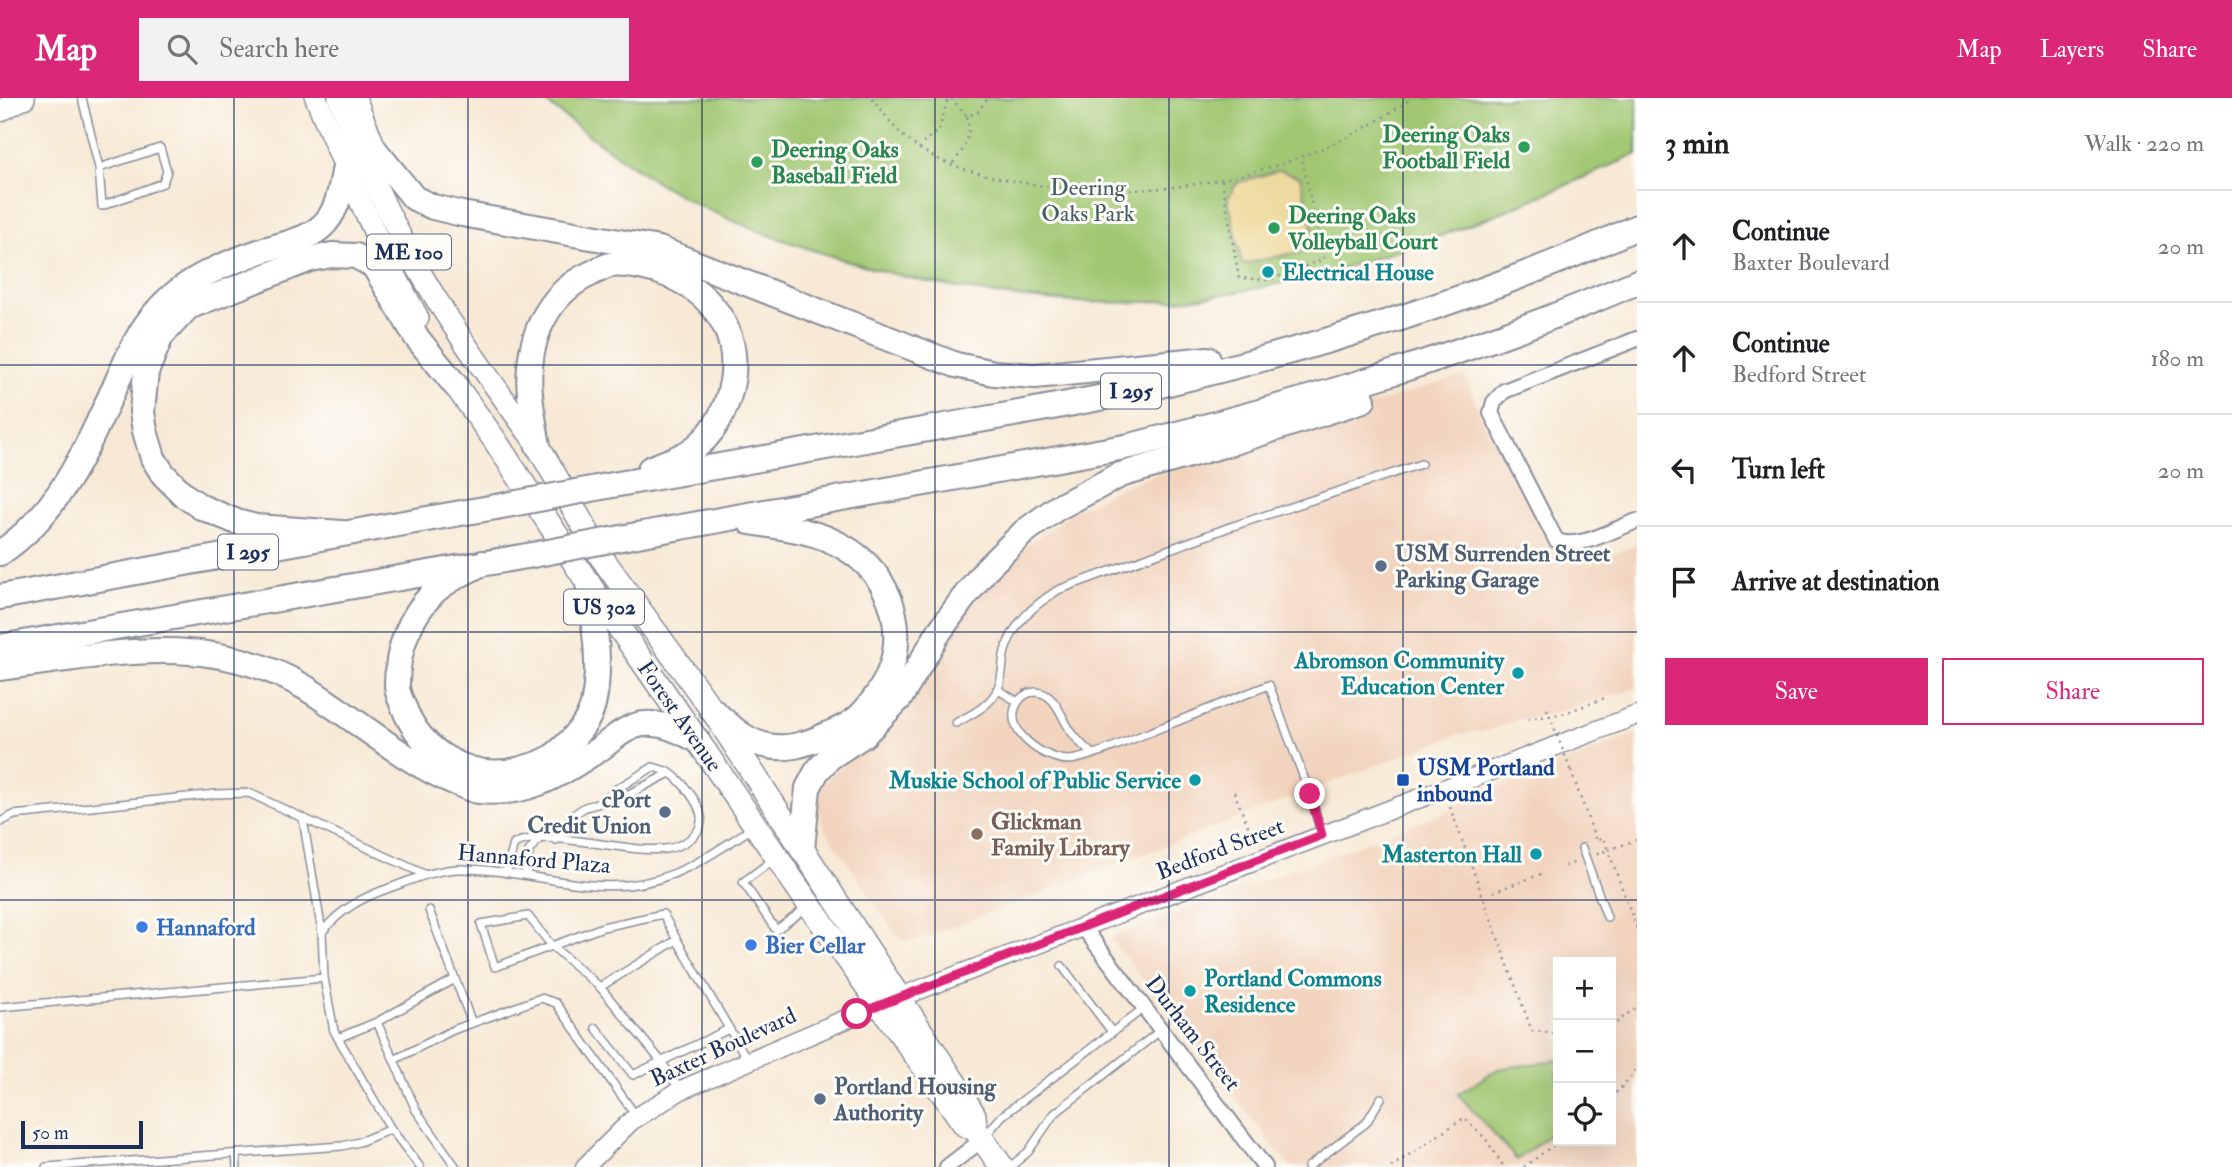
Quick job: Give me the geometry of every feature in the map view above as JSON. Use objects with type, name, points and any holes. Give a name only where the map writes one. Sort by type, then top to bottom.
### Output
[{"type":"highway","points":[[375,150],[414,198],[433,207],[659,249],[956,365],[994,373],[1035,376],[1293,350]]},
{"type":"highway","points":[[0,553],[33,526],[58,495],[88,445],[136,341],[158,309],[188,285],[222,266],[310,235],[326,223],[340,195],[345,167]]},
{"type":"highway","name":"I 295","points":[[0,597],[342,533],[1052,407],[1159,385],[1293,350],[1439,305],[1528,273],[1637,227]]},
{"type":"highway","points":[[342,533],[256,527],[237,522],[201,507],[185,496],[163,474],[153,458],[142,412],[146,372],[161,336],[188,307],[310,259],[332,255],[356,256],[374,266],[417,338],[456,386]]},
{"type":"highway","points":[[538,446],[530,367],[537,331],[554,300],[579,279],[609,265],[639,266],[678,278],[706,297],[726,327],[734,365],[729,400],[713,430],[689,452],[607,486]]},
{"type":"highway","name":"I 295","points":[[0,647],[527,556],[1130,446],[1350,388],[1469,347],[1637,282]]},
{"type":"highway","points":[[802,849],[808,788],[817,771],[830,757],[864,735],[900,698],[939,632],[962,600],[988,567],[1024,532],[1057,508],[1120,475],[1237,441],[1446,373],[1469,347]]},
{"type":"highway","name":"Forest Avenue","points":[[456,386],[810,906],[958,1088],[974,1115],[979,1134],[1002,1167]]},
{"type":"highway","name":"Forest Avenue","points":[[538,446],[602,558],[712,710],[802,849],[889,1001]]},
{"type":"highway","points":[[712,710],[742,736],[767,746],[795,746],[817,740],[856,720],[870,705],[891,669],[897,631],[894,608],[886,589],[875,572],[844,547],[806,532],[725,519]]},
{"type":"highway","points":[[483,563],[434,592],[415,617],[401,643],[396,687],[409,722],[434,751],[466,769],[506,773],[550,761],[576,736],[593,708],[598,662],[588,583]]},
{"type":"highway","points":[[0,667],[173,650],[213,653],[252,662],[305,688],[402,754],[438,775],[476,790],[516,791],[555,778],[632,727],[659,724],[677,729],[697,740]]},
{"type":"main road","points":[[0,111],[24,98]]},
{"type":"main road","name":"Forest Avenue","points":[[316,98],[397,280],[456,386]]},
{"type":"main road","points":[[351,99],[397,199],[500,394]]},
{"type":"main road","name":"Forest Avenue","points":[[351,99],[361,156],[406,247],[446,313],[538,446]]},
{"type":"street","points":[[1637,339],[1504,391],[1494,402],[1491,413],[1556,540],[1564,545],[1579,544],[1637,521]]},
{"type":"street","name":"Bedford Street","points":[[889,1001],[1637,715]]},
{"type":"street","name":"Durham Street","points":[[1083,927],[1265,1167]]},
{"type":"street","name":"Baxter Boulevard","points":[[585,1167],[637,1117],[681,1090],[889,1001]]},
{"type":"street","points":[[947,1167],[979,1134]]},
{"type":"lane","points":[[82,98],[99,168],[102,206],[163,183],[167,171],[160,148],[99,168]]},
{"type":"lane","points":[[956,723],[983,707],[997,690],[1005,652],[1016,626],[1034,605],[1058,590],[1230,527],[1421,464]]},
{"type":"lane","points":[[1091,753],[1080,743],[1054,701],[1047,695],[1027,693],[1018,702],[1014,716],[1016,726],[1035,748],[1066,760],[1102,751],[1269,685],[1310,794],[1322,835]]},
{"type":"lane","points":[[997,690],[1018,702]]},
{"type":"lane","points":[[506,873],[514,844],[521,840],[556,840],[666,849],[679,845],[700,828],[699,810],[677,778],[670,773],[622,797],[585,807],[572,816],[556,840]]},
{"type":"lane","points":[[0,822],[14,816],[216,794],[249,793],[426,875]]},
{"type":"lane","points":[[303,819],[322,932],[324,978],[334,1031],[391,1129],[420,1167]]},
{"type":"lane","name":"Hannaford Plaza","points":[[322,932],[337,914],[365,896],[426,875],[457,869],[604,886],[654,881],[703,860],[755,826]]},
{"type":"lane","points":[[526,875],[529,851],[539,839]]},
{"type":"lane","points":[[1582,848],[1607,917]]},
{"type":"lane","points":[[776,857],[743,882],[776,930],[810,906]]},
{"type":"lane","points":[[429,910],[472,1023]]},
{"type":"lane","points":[[681,1090],[661,1061],[600,987],[552,946],[528,916],[481,925],[495,967],[552,946],[603,927],[663,914],[747,1060]]},
{"type":"lane","points":[[600,987],[677,940]]},
{"type":"lane","points":[[1062,966],[1112,1032]]},
{"type":"lane","points":[[0,1007],[324,978]]},
{"type":"lane","points":[[338,1038],[377,1022],[455,979]]},
{"type":"lane","points":[[394,1060],[453,1030],[541,998],[556,1003],[637,1117]]},
{"type":"lane","points":[[979,1134],[1145,1008]]},
{"type":"lane","points":[[377,1022],[416,1110],[456,1167]]},
{"type":"lane","points":[[596,1028],[633,1075],[729,1029]]},
{"type":"lane","points":[[1010,1167],[1028,1152],[1054,1114],[1162,1030]]},
{"type":"lane","points":[[1308,1167],[1366,1123],[1381,1098]]},
{"type":"lane","points":[[46,1167],[342,1146],[391,1129]]},
{"type":"lane","points":[[236,1153],[237,1167]]},
{"type":"path","points":[[872,98],[903,136],[919,149],[952,164],[1010,180],[1070,188],[1147,188],[1221,179],[1301,156],[1362,129],[1412,98]]},
{"type":"path","points":[[919,149],[939,130],[950,98],[967,116],[970,127],[967,143],[952,164]]},
{"type":"path","points":[[967,116],[978,112],[988,98]]},
{"type":"path","points":[[1221,179],[1239,278],[1269,280],[1324,259],[1301,156]]},
{"type":"path","points":[[1528,719],[1562,715],[1605,698]]},
{"type":"path","points":[[1546,709],[1597,841],[1603,838],[1608,850],[1637,929]]},
{"type":"path","points":[[1234,792],[1251,833]]},
{"type":"path","points":[[1450,807],[1532,1031],[1553,1033]]},
{"type":"path","points":[[1608,850],[1637,840]]},
{"type":"path","points":[[1493,892],[1544,873]]},
{"type":"path","points":[[1616,1023],[1637,1004]]},
{"type":"path","points":[[1616,1093],[1637,1066]]},
{"type":"path","points":[[1392,1167],[1464,1118],[1485,1138],[1504,1167]]},
{"type":"path","points":[[1524,1167],[1553,1145]]},
{"type":"shaded area","points":[[1464,375],[1484,422],[1555,553],[1570,558],[1585,556],[1591,562],[1637,545],[1637,688],[1552,714],[1521,719],[1487,731],[1459,734],[918,940],[905,940],[894,932],[822,825],[816,804],[823,785],[834,772],[888,732],[902,717],[946,640],[986,586],[1027,545],[1072,512],[1121,487]]},
{"type":"shaded area","points":[[1637,734],[1637,1167],[1290,1167],[1110,938],[1449,811],[1477,795]]},
{"type":"green space","name":"Deering Oaks Park","points":[[540,98],[1637,98],[1637,154],[1473,224],[1360,263],[1245,291],[1186,299],[1087,302],[989,293],[940,284],[845,260],[766,234],[704,208],[657,182]]},
{"type":"green space","points":[[1553,1061],[1553,1132],[1517,1160],[1458,1094],[1498,1069]]},
{"type":"sand","name":"Deering Oaks Volleyball Court","points":[[1280,170],[1300,177],[1318,248],[1242,264],[1228,198],[1237,183]]},
{"type":"place","name":"Deering Oaks Football Field","points":[[1524,147]]},
{"type":"place","name":"Deering Oaks Baseball Field","points":[[757,162]]},
{"type":"place","name":"Deering Oaks Volleyball Court","points":[[1274,228]]},
{"type":"place","name":"Electrical House","points":[[1268,272]]},
{"type":"place","name":"USM Surrenden Street Parking Garage","points":[[1381,566]]},
{"type":"place","name":"Abromson Community Education Center","points":[[1518,673]]},
{"type":"place","name":"Muskie School of Public Service","points":[[1195,780]]},
{"type":"place","name":"USM Portland inbound","points":[[1403,780]]},
{"type":"place","name":"cPort Credit Union","points":[[665,812]]},
{"type":"place","name":"Glickman Family Library","points":[[977,834]]},
{"type":"place","name":"Masterton Hall","points":[[1536,854]]},
{"type":"place","name":"Hannaford","points":[[142,927]]},
{"type":"place","name":"Bier Cellar","points":[[751,945]]},
{"type":"place","name":"Portland Commons Residence","points":[[1190,991]]},
{"type":"place","name":"Portland Housing Authority","points":[[820,1099]]},
{"type":"route","points":[[857,1014],[1322,835],[1310,794]]}]
